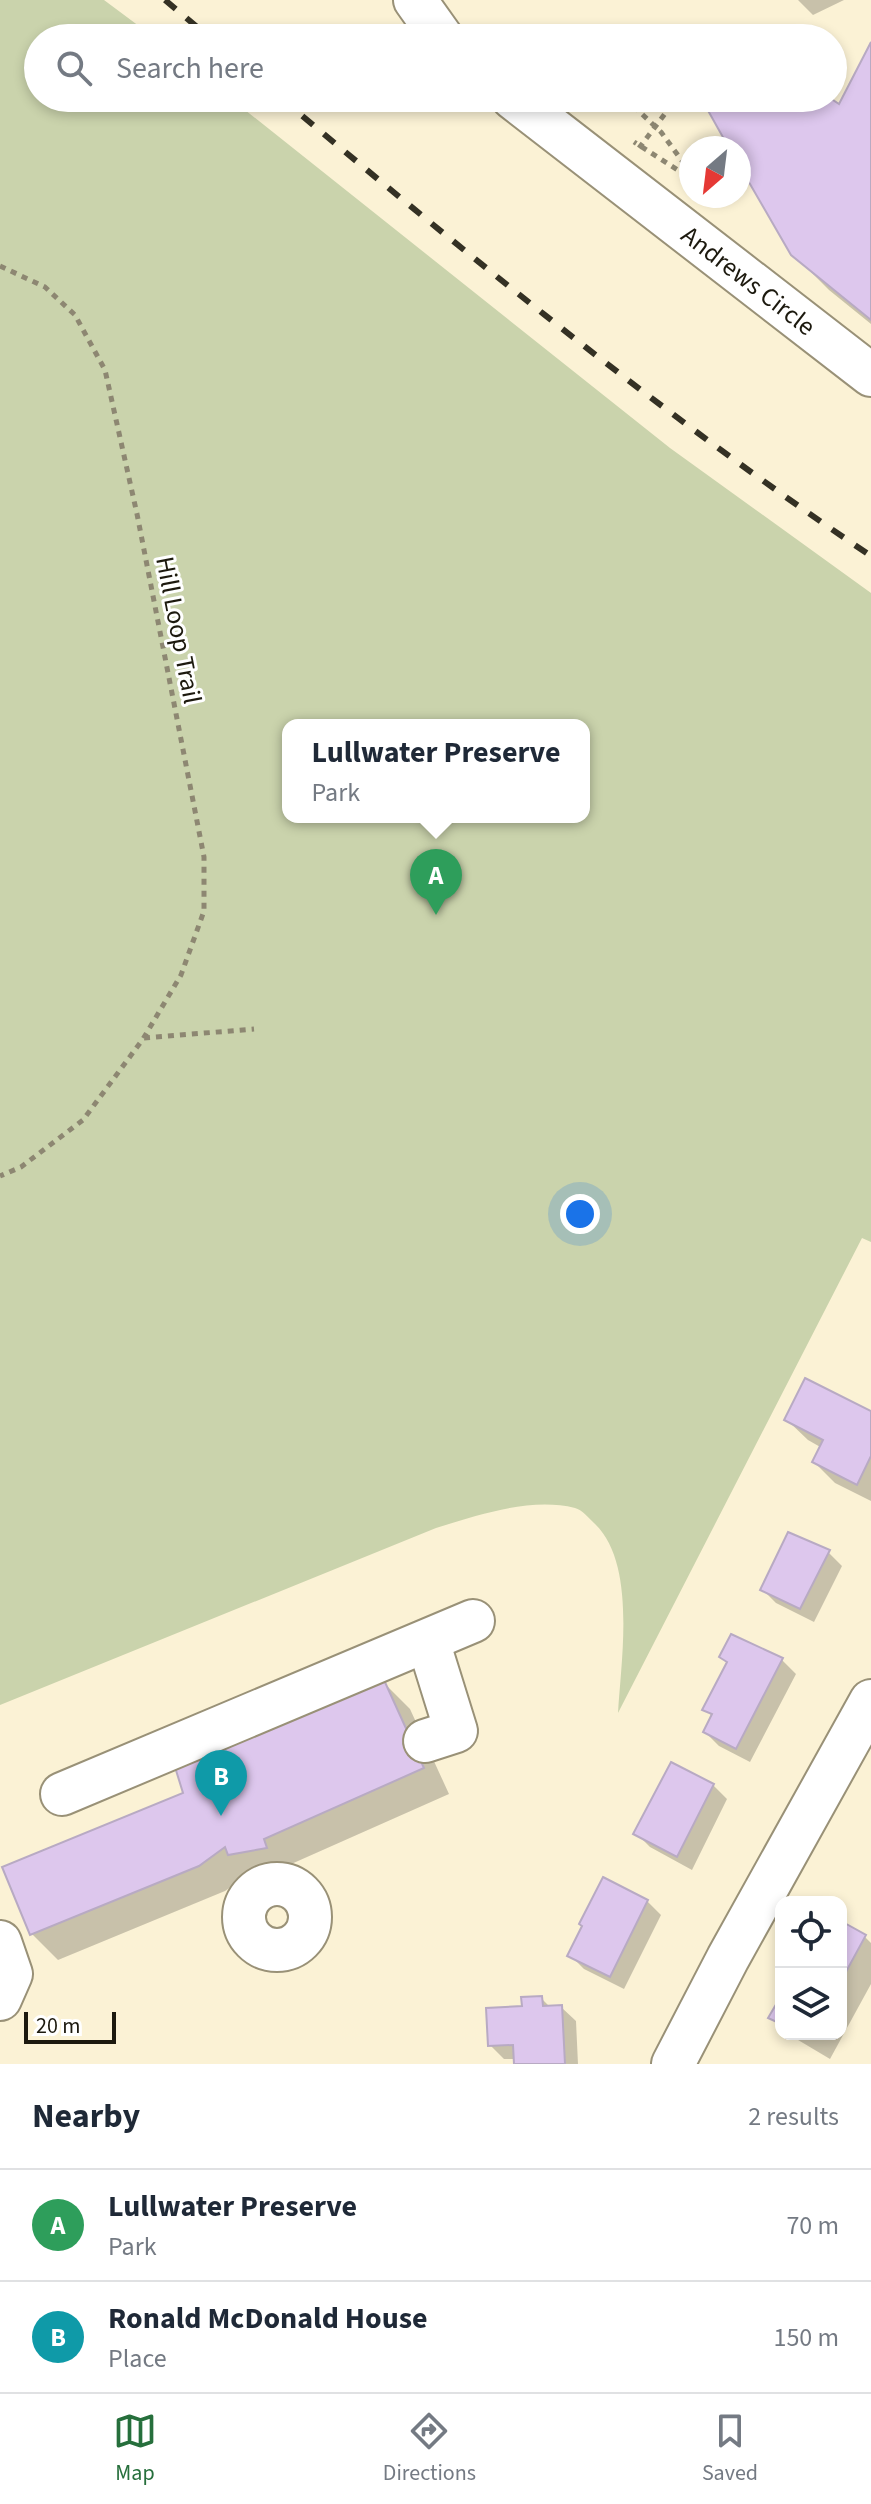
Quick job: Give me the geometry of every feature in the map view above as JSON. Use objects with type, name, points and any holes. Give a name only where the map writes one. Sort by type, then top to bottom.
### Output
[{"type":"street","points":[[415,0],[432,24]]},
{"type":"street","name":"Andrews Circle","points":[[531,112],[871,375]]},
{"type":"street","points":[[62,1794],[473,1621]]},
{"type":"street","points":[[425,1741],[456,1731],[428,1641]]},
{"type":"street","points":[[673,2064],[735,1944],[871,1701]]},
{"type":"street","points":[[0,1942],[11,1974],[10,2001]]},
{"type":"path","points":[[630,139],[684,174],[685,165],[640,112]]},
{"type":"path","points":[[640,146],[666,112]]},
{"type":"path","name":"Hill Loop Trail","points":[[0,266],[45,287],[75,315],[105,370],[137,514],[204,857],[204,911],[181,975],[143,1039],[83,1120],[21,1167],[0,1176]]},
{"type":"path","points":[[143,1039],[254,1029]]},
{"type":"green space","points":[[0,0],[104,0],[136,24],[24,24],[24,112],[248,112],[670,448],[871,593],[871,1242],[862,1238],[618,1713],[623,1640],[621,1587],[608,1540],[594,1523],[575,1508],[540,1505],[505,1509],[436,1528],[0,1705]]},
{"type":"building","points":[[871,42],[871,320],[791,255],[751,186],[751,136],[722,136],[709,112],[847,112],[847,88]]},
{"type":"building","points":[[805,1378],[871,1411],[871,1456],[857,1485],[812,1462],[823,1440],[784,1420]]},
{"type":"building","points":[[788,1532],[830,1550],[800,1609],[760,1590]]},
{"type":"building","points":[[731,1634],[783,1658],[736,1749],[703,1732],[712,1714],[702,1710],[727,1662],[719,1657]]},
{"type":"building","points":[[384,1680],[424,1768],[264,1839],[267,1848],[228,1855],[225,1847],[199,1866],[30,1935],[2,1867],[183,1793],[175,1767]]},
{"type":"building","points":[[671,1762],[714,1784],[677,1857],[633,1834]]},
{"type":"building","points":[[603,1877],[648,1900],[610,1977],[567,1956]]},
{"type":"building","points":[[847,1924],[866,1935],[847,1970]]},
{"type":"building","points":[[542,1996],[543,2006],[562,2005],[565,2064],[514,2064],[513,2045],[488,2046],[486,2008],[522,2006],[521,1997]]},
{"type":"building","points":[[775,2006],[775,2021],[768,2018]]},
{"type":"railway","points":[[165,0],[193,24]]},
{"type":"railway","points":[[298,112],[570,335],[719,448],[871,556]]},
{"type":"place","name":"Lullwater Preserve","points":[[436,915]]},
{"type":"place","name":"Ronald McDonald House","points":[[221,1816]]}]
